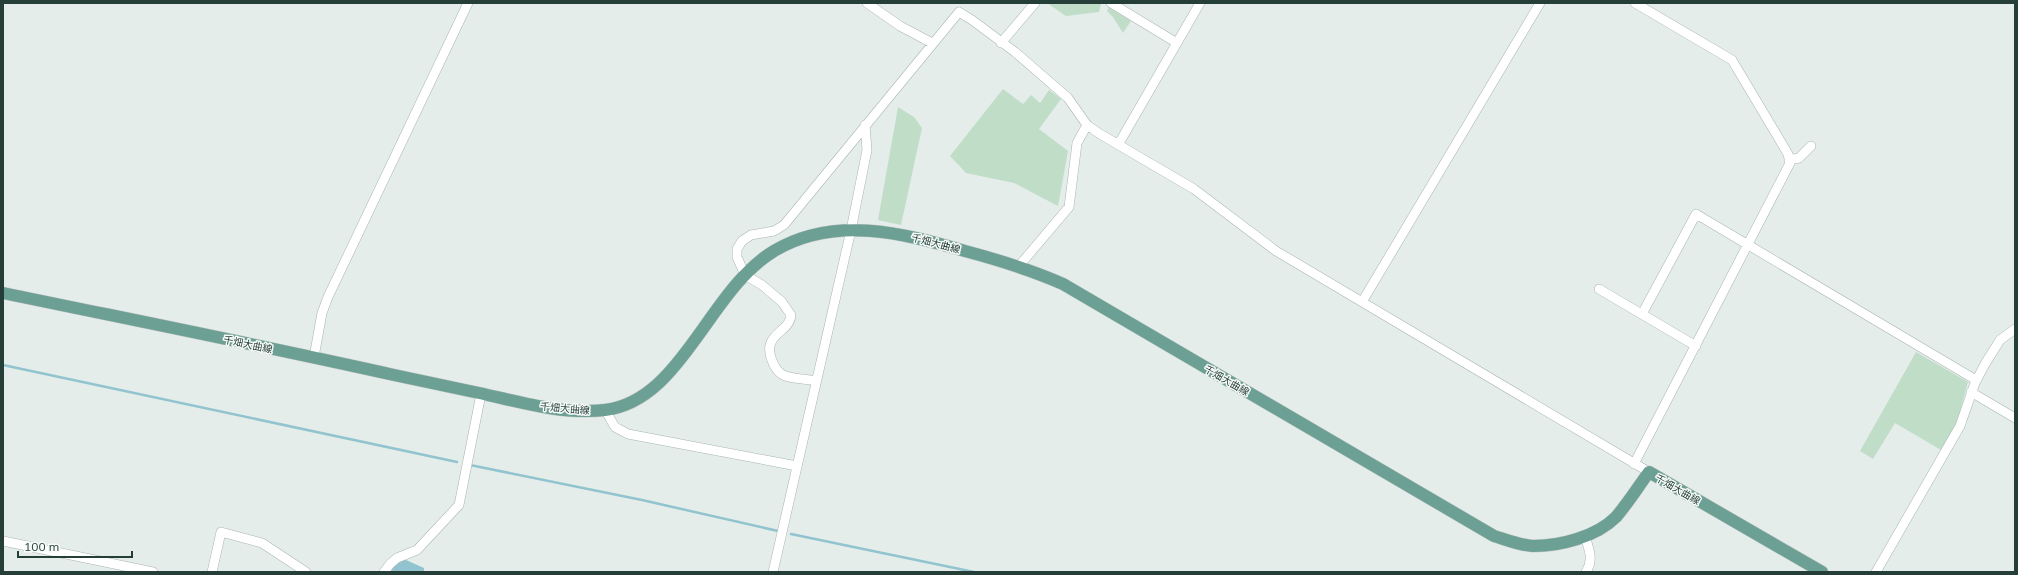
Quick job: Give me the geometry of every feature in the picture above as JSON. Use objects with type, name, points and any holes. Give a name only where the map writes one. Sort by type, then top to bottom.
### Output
[{"type":"main road","name":"千畑大曲線","points":[[3,293],[314,357],[481,394],[559,409],[605,410],[624,406],[637,399],[660,382],[681,360],[745,275],[760,262],[786,245],[816,235],[851,230],[878,231],[910,236],[1019,266],[1063,284],[1494,536],[1512,542],[1533,546],[1553,544],[1585,536],[1615,517],[1649,472],[1822,572]]},
{"type":"street","points":[[314,357],[322,314],[328,297],[468,3]]},
{"type":"street","points":[[867,3],[900,26],[932,43]]},
{"type":"street","points":[[1001,43],[1035,3]]},
{"type":"street","points":[[1111,3],[1177,42]]},
{"type":"street","points":[[1118,145],[1200,3]]},
{"type":"street","points":[[1362,302],[1540,3]]},
{"type":"street","points":[[1634,464],[1790,163],[1788,154],[1732,60],[1635,3]]},
{"type":"street","points":[[816,381],[784,375],[778,371],[770,357],[769,345],[773,339],[787,326],[791,315],[782,302],[745,275],[736,257],[737,249],[742,241],[751,235],[774,231],[784,225],[959,12],[972,20],[1068,98],[1087,125],[1118,145],[1194,189],[1276,251],[1649,472]]},
{"type":"street","points":[[773,572],[851,230],[867,150],[865,125]]},
{"type":"street","points":[[1019,266],[1069,208],[1077,143],[1087,125]]},
{"type":"street","points":[[1789,160],[1799,158],[1811,146]]},
{"type":"street","points":[[1642,314],[1696,214],[1976,380]]},
{"type":"street","points":[[1599,289],[1696,346]]},
{"type":"street","points":[[1876,572],[1960,426],[1976,380],[2000,340],[2015,329]]},
{"type":"street","points":[[1971,392],[2015,418]]},
{"type":"street","points":[[384,572],[397,558],[417,550],[459,505],[481,394]]},
{"type":"street","points":[[605,410],[614,427],[628,434],[797,466]]},
{"type":"street","points":[[212,572],[221,532],[262,543],[306,572]]},
{"type":"street","points":[[1585,536],[1591,556],[1591,564],[1586,572]]},
{"type":"street","points":[[3,541],[153,572]]},
{"type":"green space","points":[[1047,3],[1101,4],[1099,12],[1066,16]]},
{"type":"green space","points":[[1109,7],[1131,21],[1123,33],[1113,17],[1107,11]]},
{"type":"green space","points":[[1003,89],[1023,104],[1031,95],[1040,103],[1049,90],[1061,99],[1039,129],[1068,151],[1058,206],[1014,183],[966,173],[950,156]]},
{"type":"green space","points":[[898,107],[914,117],[922,128],[901,225],[878,220]]},
{"type":"green space","points":[[1916,352],[1968,382],[1957,422],[1941,450],[1895,423],[1873,459],[1860,451]]},
{"type":"water","points":[[406,560],[424,568],[424,572],[388,572],[397,561]]},
{"type":"waterway","points":[[3,365],[457,462]]},
{"type":"waterway","points":[[470,465],[642,500],[778,531]]},
{"type":"waterway","points":[[791,534],[974,572]]}]
